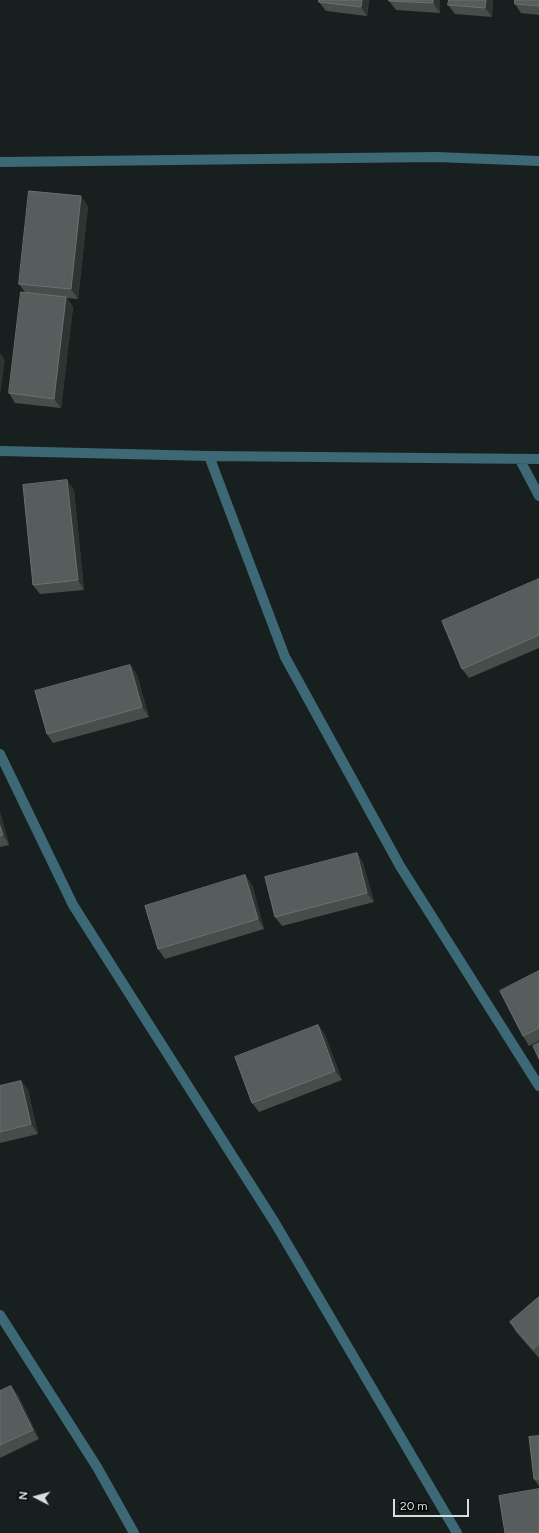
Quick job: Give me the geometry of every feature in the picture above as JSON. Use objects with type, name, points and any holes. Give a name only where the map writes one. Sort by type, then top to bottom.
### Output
[{"type":"street","points":[[0,162],[436,157],[539,161]]},
{"type":"street","points":[[0,451],[209,456],[539,459]]},
{"type":"street","points":[[209,456],[285,657],[400,866],[539,1086]]},
{"type":"street","points":[[520,460],[539,496]]},
{"type":"street","points":[[0,754],[73,905],[275,1223],[457,1533]]},
{"type":"street","points":[[0,1315],[97,1467],[134,1533]]},
{"type":"building","points":[[319,0],[362,0],[361,7],[319,2]]},
{"type":"building","points":[[433,0],[433,3],[389,1]]},
{"type":"building","points":[[449,0],[486,0],[485,8],[448,5]]},
{"type":"building","points":[[515,0],[539,0],[539,6],[515,4]]},
{"type":"building","points":[[29,191],[81,196],[71,289],[19,284]]},
{"type":"building","points":[[21,292],[66,297],[54,399],[9,393]]},
{"type":"building","points":[[67,480],[78,580],[33,585],[23,485]]},
{"type":"building","points":[[539,579],[539,635],[462,669],[442,621]]},
{"type":"building","points":[[130,665],[142,707],[47,734],[35,691]]},
{"type":"building","points":[[0,826],[3,835],[0,836]]},
{"type":"building","points":[[357,853],[367,893],[275,917],[265,877]]},
{"type":"building","points":[[245,875],[258,919],[158,949],[145,906]]},
{"type":"building","points":[[539,971],[539,1028],[523,1036],[500,991]]},
{"type":"building","points":[[318,1025],[335,1071],[252,1103],[235,1057]]},
{"type":"building","points":[[539,1043],[539,1059],[533,1046]]},
{"type":"building","points":[[21,1081],[31,1124],[0,1132],[0,1086]]},
{"type":"building","points":[[539,1297],[539,1344],[533,1349],[510,1322]]},
{"type":"building","points":[[11,1386],[33,1430],[0,1445],[0,1391]]},
{"type":"building","points":[[539,1436],[539,1479],[534,1479],[529,1437]]},
{"type":"building","points":[[539,1489],[539,1533],[505,1533],[499,1496]]}]
